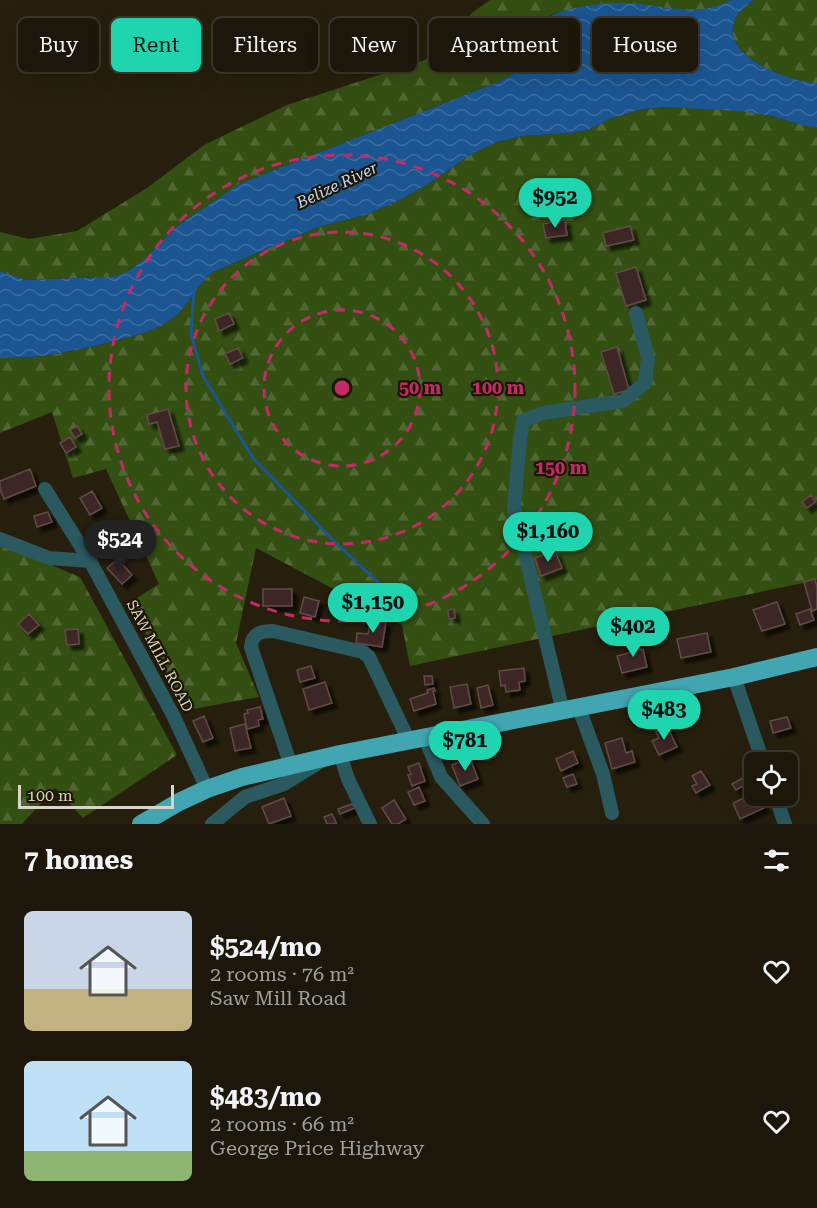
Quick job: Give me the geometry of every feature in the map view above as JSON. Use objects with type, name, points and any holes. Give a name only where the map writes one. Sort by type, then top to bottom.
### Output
[{"type":"highway","points":[[141,824],[179,802],[242,777],[334,755],[734,677],[817,657]]},
{"type":"street","points":[[612,813],[603,774],[571,710],[514,507],[523,421],[543,413],[623,401],[645,382],[648,358],[636,313]]},
{"type":"street","name":"SAW MILL ROAD","points":[[45,489],[90,561],[174,717],[207,789]]},
{"type":"street","points":[[0,539],[49,558],[90,561]]},
{"type":"street","points":[[291,766],[251,647],[256,633],[263,631],[273,631],[363,652],[369,657],[441,777],[483,824]]},
{"type":"street","points":[[734,677],[760,752]]},
{"type":"street","points":[[212,824],[245,797],[284,784],[334,755],[370,824]]},
{"type":"street","points":[[779,806],[785,824]]},
{"type":"green space","points":[[490,0],[731,0],[706,9],[682,10],[627,4],[563,12],[546,18],[467,18]]},
{"type":"green space","points":[[754,0],[817,0],[817,83],[772,71],[743,52],[735,40],[733,26],[740,12]]},
{"type":"green space","points":[[429,56],[429,72],[515,72],[498,82],[239,184],[176,227],[142,261],[118,276],[26,280],[0,271],[0,232],[29,239],[77,231],[147,188],[204,145],[287,105],[388,72],[417,72],[417,63]]},
{"type":"green space","points":[[668,107],[746,111],[817,127],[817,580],[410,666],[402,625],[256,548],[236,643],[259,697],[187,710],[129,603],[159,584],[106,469],[73,478],[52,412],[0,433],[0,358],[69,352],[156,328],[176,315],[213,272],[318,227],[365,215],[400,200],[430,183],[470,155],[497,142],[523,136],[588,130],[612,118],[643,109]]},
{"type":"green space","points":[[0,544],[80,577],[177,755],[83,818],[55,788],[22,824],[0,824]]},
{"type":"water","name":"Belize River","points":[[731,0],[754,0],[740,12],[733,26],[735,40],[743,52],[772,71],[817,83],[817,127],[740,111],[668,107],[643,109],[612,118],[588,130],[523,136],[497,142],[470,155],[430,183],[400,200],[365,215],[318,227],[213,272],[176,315],[151,331],[58,354],[0,358],[0,271],[26,280],[117,276],[142,261],[176,227],[239,184],[498,82],[515,72],[580,72],[580,18],[548,18],[563,11],[610,3],[680,9],[718,5]]},
{"type":"building","points":[[565,220],[567,235],[546,238],[543,224]]},
{"type":"building","points":[[630,226],[634,240],[606,246],[603,233]]},
{"type":"building","points":[[636,267],[646,300],[626,306],[616,273]]},
{"type":"building","points":[[229,313],[234,324],[219,331],[215,319]]},
{"type":"building","points":[[617,347],[629,390],[614,394],[601,352]]},
{"type":"building","points":[[238,348],[243,358],[230,364],[225,354]]},
{"type":"building","points":[[168,409],[179,446],[165,449],[157,422],[149,424],[147,415]]},
{"type":"building","points":[[77,426],[82,434],[75,438],[70,430]]},
{"type":"building","points":[[70,437],[76,447],[66,453],[60,443]]},
{"type":"building","points":[[30,469],[36,486],[4,499],[0,481]]},
{"type":"building","points":[[92,491],[102,508],[90,515],[80,498]]},
{"type":"building","points":[[811,495],[815,502],[807,508],[802,502]]},
{"type":"building","points":[[48,512],[52,522],[37,527],[34,516]]},
{"type":"building","points":[[555,551],[562,568],[541,576],[535,558]]},
{"type":"building","points":[[118,559],[132,575],[122,584],[107,568]]},
{"type":"building","points":[[815,579],[817,609],[812,611],[804,582]]},
{"type":"building","points":[[263,589],[292,589],[292,606],[263,606]]},
{"type":"building","points":[[304,597],[319,601],[315,617],[300,613]]},
{"type":"building","points":[[777,602],[785,624],[762,631],[753,610]]},
{"type":"building","points":[[454,609],[455,618],[449,619],[448,610]]},
{"type":"building","points":[[810,609],[814,620],[800,625],[796,614]]},
{"type":"building","points":[[29,614],[39,625],[28,634],[18,624]]},
{"type":"building","points":[[371,619],[386,622],[382,647],[356,643],[357,633],[368,634]]},
{"type":"building","points":[[78,629],[79,644],[67,645],[65,630]]},
{"type":"building","points":[[707,633],[711,652],[681,658],[677,639]]},
{"type":"building","points":[[637,638],[640,650],[643,649],[647,667],[622,673],[617,656],[632,652],[629,639]]},
{"type":"building","points":[[311,666],[315,678],[300,682],[297,670]]},
{"type":"building","points":[[524,668],[525,681],[519,682],[520,690],[506,692],[505,685],[501,686],[499,671]]},
{"type":"building","points":[[424,676],[432,676],[433,684],[425,685]]},
{"type":"building","points":[[325,682],[332,703],[309,710],[303,689]]},
{"type":"building","points":[[467,684],[471,704],[454,708],[450,687]]},
{"type":"building","points":[[488,685],[493,705],[481,708],[477,688]]},
{"type":"building","points":[[434,688],[436,704],[414,711],[410,699],[428,693],[427,690]]},
{"type":"building","points":[[260,707],[263,719],[258,720],[259,726],[247,729],[244,714],[248,713],[247,710]]},
{"type":"building","points":[[672,710],[675,717],[668,720],[665,713]]},
{"type":"building","points":[[204,716],[213,738],[203,742],[193,721]]},
{"type":"building","points":[[787,717],[791,728],[773,733],[770,721]]},
{"type":"building","points":[[245,724],[251,748],[235,751],[230,728]]},
{"type":"building","points":[[667,726],[677,747],[659,755],[652,741],[659,738],[656,732]]},
{"type":"building","points":[[622,738],[626,753],[632,751],[635,762],[612,769],[605,743]]},
{"type":"building","points":[[573,751],[578,763],[561,771],[556,759]]},
{"type":"building","points":[[470,758],[478,779],[460,786],[452,765]]},
{"type":"building","points":[[419,763],[425,781],[412,786],[408,767]]},
{"type":"building","points":[[701,771],[710,785],[696,793],[692,786],[697,784],[692,776]]},
{"type":"building","points":[[573,774],[577,784],[567,787],[563,778]]},
{"type":"building","points":[[744,777],[744,785],[736,790],[732,784]]},
{"type":"building","points":[[419,787],[425,801],[414,805],[408,792]]},
{"type":"building","points":[[284,798],[291,816],[269,824],[262,807]]},
{"type":"building","points":[[744,798],[744,806],[763,806],[764,808],[740,819],[733,803]]},
{"type":"building","points":[[394,800],[406,819],[398,824],[392,824],[382,808]]},
{"type":"building","points":[[352,804],[355,808],[340,814],[338,809]]},
{"type":"building","points":[[332,814],[337,824],[327,824],[324,817]]},
{"type":"waterway","points":[[194,290],[191,334],[203,376],[253,458],[335,542],[412,614]]}]
